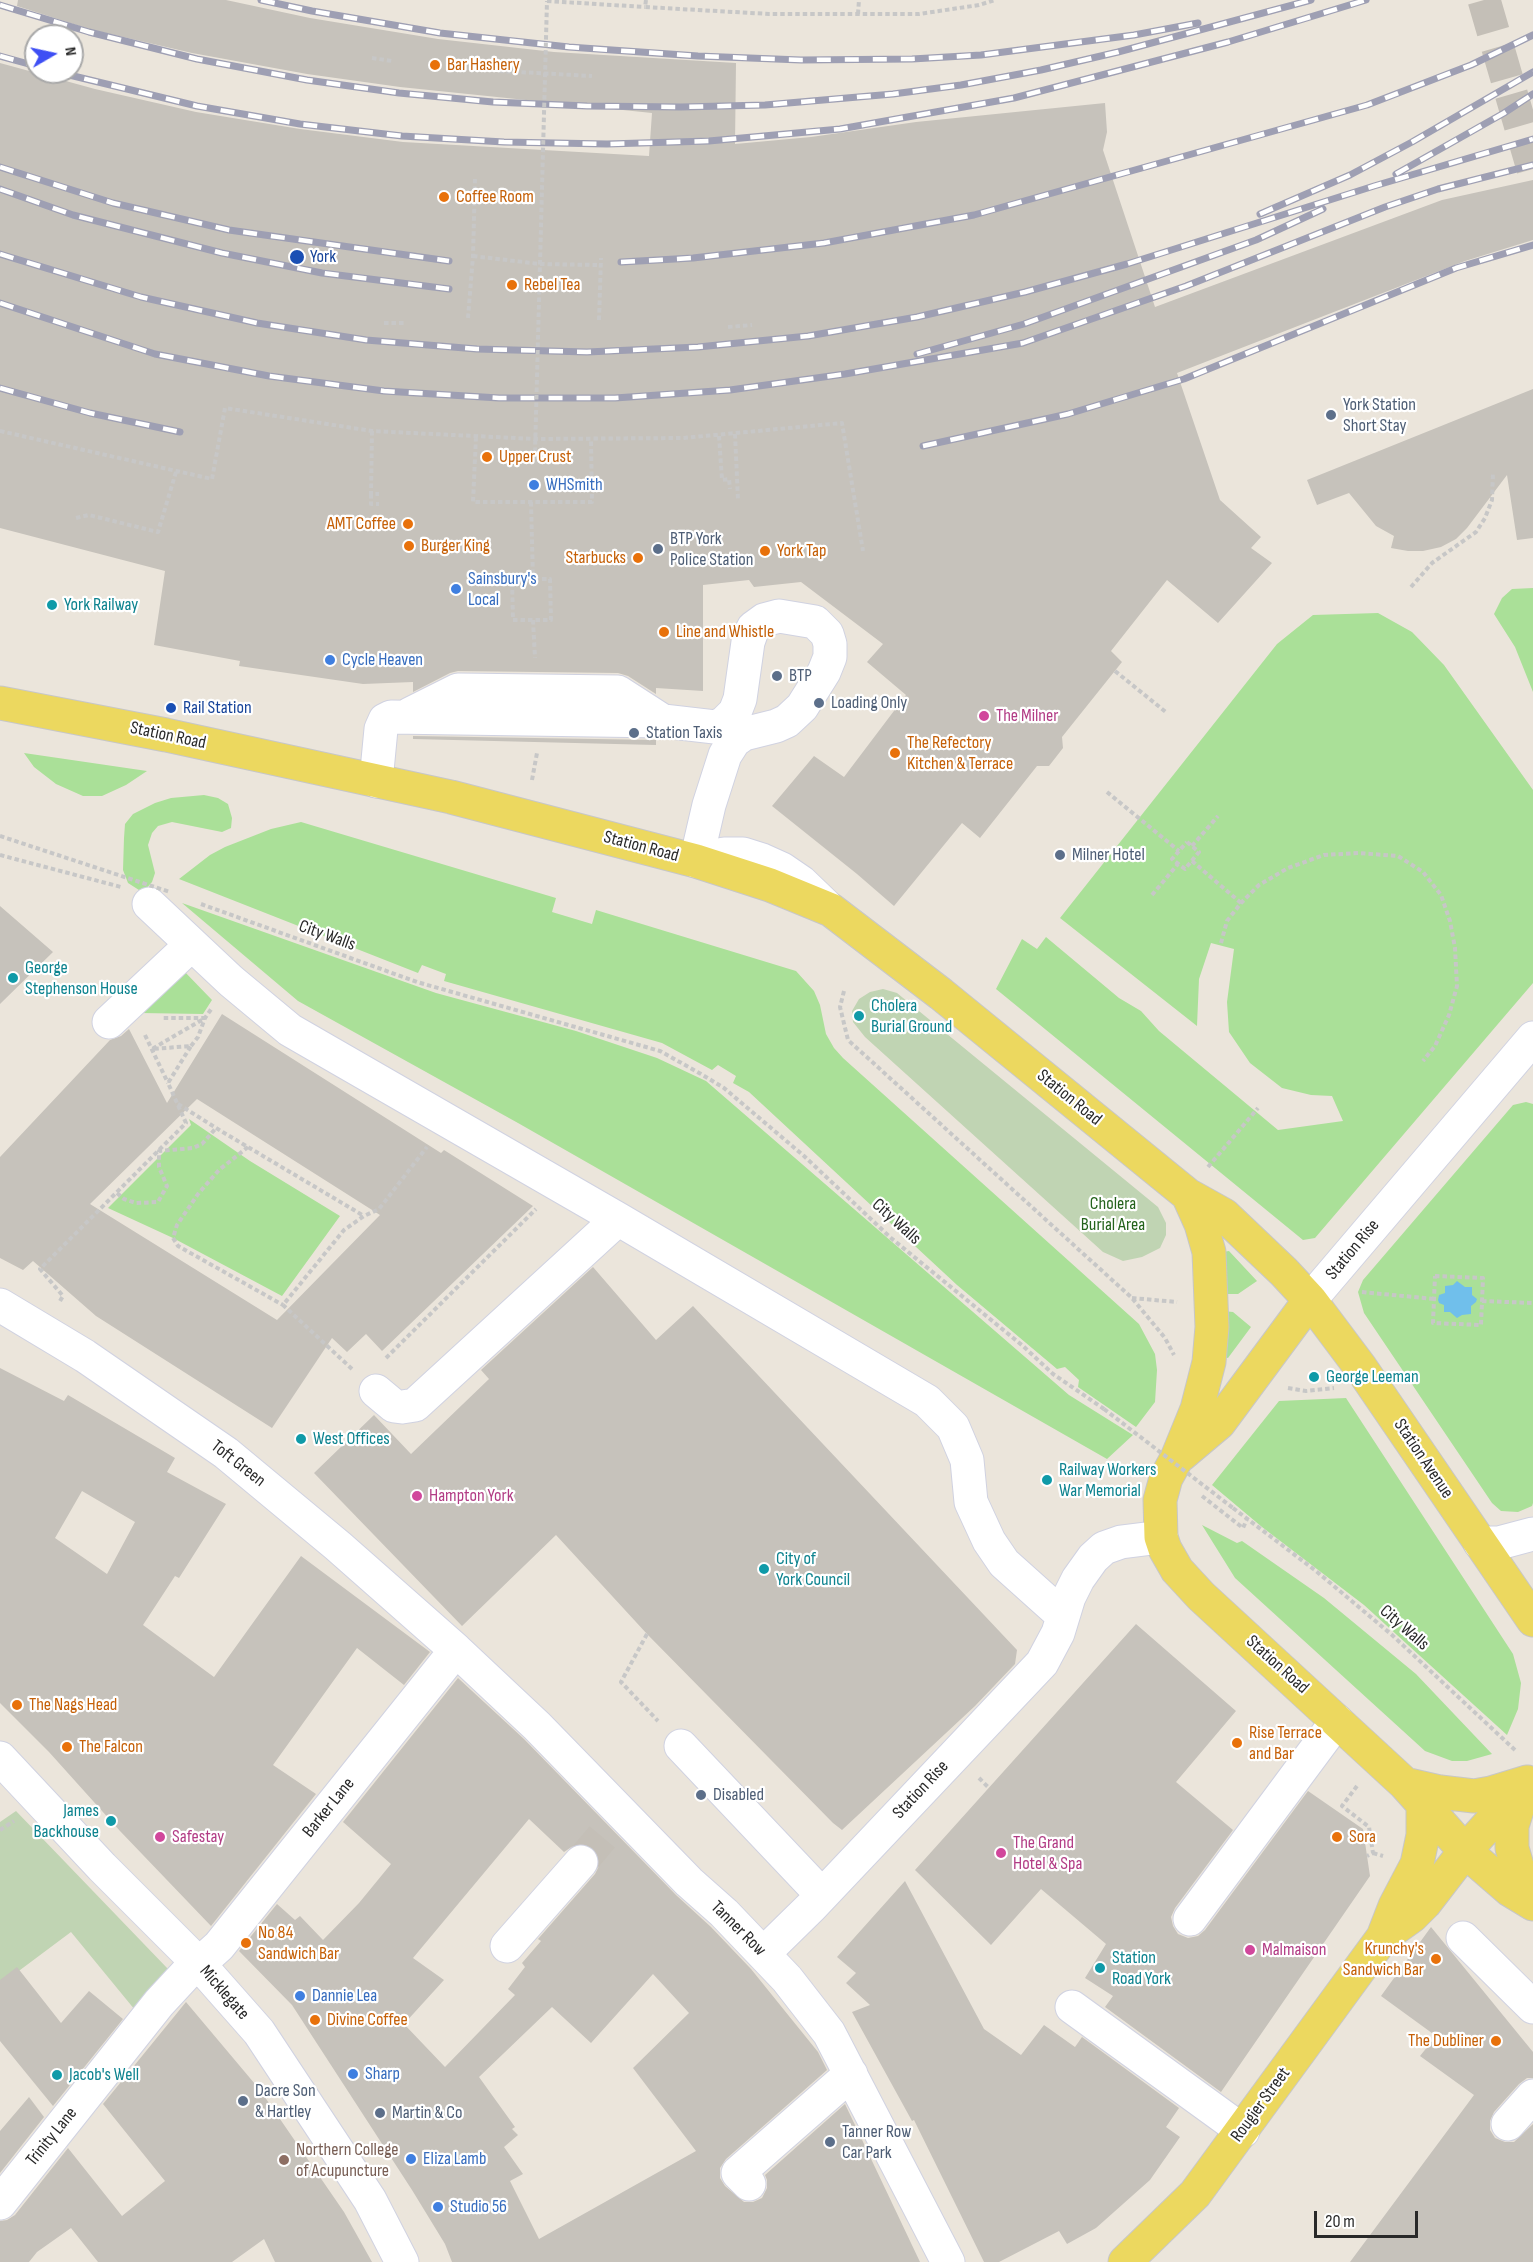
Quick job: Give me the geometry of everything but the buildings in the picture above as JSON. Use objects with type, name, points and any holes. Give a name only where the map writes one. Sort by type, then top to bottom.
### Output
[{"type":"main road","name":"Station Road","points":[[0,703],[166,735],[451,797],[696,861],[770,885],[831,910],[941,994],[1188,1195],[1224,1215],[1310,1300]]},
{"type":"main road","name":"Station Road","points":[[1188,1195],[1201,1224],[1209,1252],[1212,1327],[1207,1371],[1197,1409],[1177,1458],[1166,1478],[1160,1500],[1161,1537],[1165,1549],[1177,1570],[1201,1596],[1378,1759],[1465,1851],[1510,1890],[1533,1904]]},
{"type":"main road","name":"Station Rise","points":[[1177,1458],[1219,1423],[1310,1300]]},
{"type":"main road","name":"Station Avenue","points":[[1310,1300],[1361,1368],[1533,1620]]},
{"type":"main road","name":"Station Road","points":[[1414,1795],[1440,1792],[1474,1796],[1491,1793],[1526,1768]]},
{"type":"main road","name":"Rougier Street","points":[[1383,1937],[1412,1916],[1425,1903],[1526,1768]]},
{"type":"main road","points":[[1526,1768],[1512,1826],[1512,1848],[1518,1869],[1533,1894]]},
{"type":"main road","name":"Rougier Street","points":[[1125,2262],[1195,2194],[1383,1937],[1395,1906],[1417,1864],[1423,1835],[1414,1795]]},
{"type":"street","points":[[376,781],[381,729],[385,720],[391,717],[403,717],[459,690],[618,692],[663,721],[716,727],[724,723],[735,712],[740,699],[748,642],[753,628],[764,620],[779,616],[815,622],[827,633],[830,644],[830,657],[824,672],[802,707],[787,721],[744,734],[734,741],[725,755],[718,777],[696,861]]},
{"type":"street","points":[[159,898],[191,945],[290,1030],[560,1185],[927,1401],[953,1427],[967,1460],[971,1502],[989,1541],[1004,1563],[1062,1615]]},
{"type":"street","points":[[118,1013],[191,945]]},
{"type":"street","name":"Station Rise","points":[[1310,1300],[1532,1042]]},
{"type":"street","points":[[370,1386],[394,1406],[415,1405],[618,1219]]},
{"type":"street","name":"Toft Green","points":[[0,1305],[85,1356],[226,1453],[338,1546],[456,1650]]},
{"type":"street","points":[[1480,1543],[1499,1543],[1533,1534]]},
{"type":"street","name":"Station Rise","points":[[763,1954],[1042,1663],[1058,1633],[1062,1615],[1078,1579],[1093,1558],[1104,1548],[1121,1542],[1161,1537]]},
{"type":"street","name":"Tanner Row","points":[[456,1650],[537,1726],[617,1819],[787,1979],[829,2033],[948,2262]]},
{"type":"street","name":"Barker Lane","points":[[198,1963],[226,1937],[456,1650]]},
{"type":"street","points":[[1190,1919],[1337,1721]]},
{"type":"street","points":[[681,1746],[822,1895]]},
{"type":"street","name":"Micklegate","points":[[0,1758],[102,1867],[198,1963],[259,2032],[370,2200],[402,2262]]},
{"type":"street","points":[[507,1946],[581,1862]]},
{"type":"street","points":[[1463,1938],[1533,2007]]},
{"type":"street","name":"Trinity Lane","points":[[0,2203],[159,2003],[198,1963]]},
{"type":"street","points":[[1072,2007],[1243,2131]]},
{"type":"street","points":[[749,2184],[738,2173],[851,2074]]},
{"type":"street","points":[[1508,2124],[1533,2096]]},
{"type":"path","points":[[645,7],[646,0]]},
{"type":"path","points":[[858,14],[859,0]]},
{"type":"path","points":[[535,452],[546,1],[770,14],[920,14],[979,5],[995,0]]},
{"type":"path","points":[[372,58],[392,61]]},
{"type":"path","points":[[499,71],[591,76]]},
{"type":"path","points":[[468,318],[473,256],[475,179]]},
{"type":"path","points":[[473,256],[540,264],[600,265]]},
{"type":"path","points":[[599,320],[601,258]]},
{"type":"path","points":[[384,323],[406,323]]},
{"type":"path","points":[[728,327],[752,325]]},
{"type":"path","points":[[0,431],[212,479],[225,408],[372,430],[535,439],[591,440],[719,436],[842,423],[863,551]]},
{"type":"path","points":[[372,430],[371,504],[379,504]]},
{"type":"path","points":[[735,434],[738,500]]},
{"type":"path","points":[[719,436],[722,480],[729,479],[730,489]]},
{"type":"path","points":[[476,437],[473,502],[591,502],[591,440]]},
{"type":"path","points":[[76,518],[89,515],[158,532],[176,472]]},
{"type":"path","points":[[1411,587],[1432,563],[1476,532],[1492,500],[1493,473]]},
{"type":"path","points":[[371,494],[379,494]]},
{"type":"path","points":[[531,502],[533,579]]},
{"type":"path","points":[[512,579],[533,579],[550,579],[551,620],[513,620],[512,579]]},
{"type":"path","points":[[1115,671],[1167,713]]},
{"type":"path","points":[[1107,792],[1179,851]]},
{"type":"path","points":[[1192,846],[1218,816]]},
{"type":"path","points":[[0,836],[159,898]]},
{"type":"path","points":[[1187,842],[1192,846],[1199,852],[1185,869],[1172,859],[1187,842]]},
{"type":"path","points":[[1221,944],[1227,921],[1241,903],[1259,885],[1288,868],[1324,855],[1358,853],[1398,856],[1423,872],[1441,895],[1450,921],[1455,948],[1457,986],[1449,1015],[1435,1046],[1423,1061]]},
{"type":"path","points":[[0,855],[159,898]]},
{"type":"path","points":[[1191,861],[1241,903]]},
{"type":"path","points":[[1152,895],[1178,864]]},
{"type":"path","name":"City Walls","points":[[212,909],[417,982],[660,1051],[724,1088],[804,1156],[891,1238],[1023,1346],[1053,1374],[1104,1409],[1316,1571],[1392,1635],[1470,1706],[1526,1768]]},
{"type":"path","points":[[844,991],[840,1007],[848,1040],[1132,1298],[1165,1338],[1175,1357]]},
{"type":"path","points":[[168,1083],[198,1037],[205,1018],[212,1008]]},
{"type":"path","points":[[118,1013],[136,1018],[205,1018]]},
{"type":"path","points":[[152,1049],[205,1018]]},
{"type":"path","points":[[42,1330],[63,1296],[40,1269],[186,1124],[145,1035]]},
{"type":"path","points":[[152,1049],[191,1046]]},
{"type":"path","points":[[177,1103],[364,1216]]},
{"type":"path","points":[[1208,1167],[1258,1108]]},
{"type":"path","points":[[283,1305],[344,1230],[379,1209],[448,1121]]},
{"type":"path","points":[[159,1151],[193,1148],[202,1144],[216,1128]]},
{"type":"path","points":[[248,1147],[219,1170],[198,1194],[177,1225],[173,1238],[178,1246],[283,1305],[370,1386],[560,1185]]},
{"type":"path","points":[[117,1193],[124,1199],[136,1203],[158,1202],[167,1186],[159,1167],[159,1151]]},
{"type":"path","points":[[1435,1276],[1483,1278],[1481,1325],[1433,1323],[1434,1299],[1435,1276]]},
{"type":"path","points":[[1358,1292],[1434,1299]]},
{"type":"path","points":[[1482,1301],[1533,1303]]},
{"type":"path","points":[[1282,1388],[1306,1391],[1323,1390],[1332,1389],[1342,1383]]},
{"type":"path","name":"City Walls","points":[[1202,1496],[1243,1528],[1247,1519]]},
{"type":"path","points":[[647,1634],[621,1682],[681,1746]]},
{"type":"path","points":[[1367,1856],[1373,1853],[1369,1827],[1342,1806],[1378,1759]]},
{"type":"path","points":[[976,1777],[989,1788]]},
{"type":"green space","points":[[1533,588],[1533,692],[1515,647],[1494,614],[1502,598],[1512,589]]},
{"type":"green space","points":[[1378,613],[1412,632],[1444,665],[1533,790],[1533,983],[1315,1238],[1303,1240],[996,989],[1022,939],[1037,949],[1046,937],[1119,998],[1141,1011],[1159,1031],[1278,1130],[1343,1121],[1332,1096],[1311,1095],[1282,1088],[1250,1063],[1229,1032],[1227,1002],[1234,949],[1211,943],[1199,979],[1197,1026],[1060,918],[1277,644],[1313,615]]},
{"type":"green space","points":[[24,753],[147,771],[126,785],[102,796],[83,796],[56,784],[34,767]]},
{"type":"green space","points":[[204,795],[218,798],[228,804],[232,818],[231,828],[222,832],[172,822],[158,826],[152,833],[148,845],[155,873],[152,882],[145,890],[139,890],[128,883],[123,870],[125,824],[133,814],[171,798]]},
{"type":"green space","points":[[301,822],[556,898],[552,912],[592,924],[596,910],[796,971],[814,991],[820,1005],[826,1034],[843,1058],[1139,1324],[1155,1354],[1157,1370],[1155,1402],[1136,1427],[1078,1387],[1079,1380],[1065,1367],[1057,1369],[957,1285],[749,1092],[733,1083],[736,1076],[718,1065],[712,1070],[662,1043],[444,981],[446,974],[422,965],[418,973],[179,879],[210,855],[225,847],[271,829]]},
{"type":"green space","points":[[182,903],[436,993],[576,1031],[657,1058],[706,1081],[1069,1395],[1133,1435],[1107,1459],[518,1123],[298,1001]]},
{"type":"green space","points":[[183,970],[212,1000],[203,1014],[140,1013]]},
{"type":"green space","name":"Cholera Burial Area","points":[[883,989],[897,993],[1158,1207],[1166,1223],[1166,1235],[1160,1248],[1142,1257],[1123,1261],[1103,1252],[865,1037],[853,1022],[852,1011],[859,999],[870,992]]},
{"type":"green space","points":[[1526,1102],[1533,1104],[1533,1503],[1532,1506],[1518,1512],[1501,1511],[1492,1503],[1364,1313],[1358,1292],[1363,1280],[1513,1105]]},
{"type":"green space","points":[[189,1119],[250,1161],[340,1216],[282,1296],[173,1238],[108,1208],[191,1125]]},
{"type":"green space","points":[[1229,1251],[1257,1281],[1238,1294],[1223,1294],[1222,1252]]},
{"type":"green space","points":[[1223,1311],[1233,1312],[1251,1327],[1228,1358],[1223,1357]]},
{"type":"green space","points":[[1346,1398],[1513,1654],[1521,1683],[1518,1709],[1507,1735],[1364,1605],[1262,1527],[1212,1485],[1279,1401]]},
{"type":"green space","points":[[1202,1525],[1237,1543],[1242,1541],[1324,1598],[1416,1674],[1492,1754],[1467,1761],[1452,1761],[1425,1751],[1235,1578]]},
{"type":"green space","points":[[16,1811],[168,1969],[135,2010],[71,1932],[0,1985],[0,1822]]},
{"type":"water","points":[[1457,1281],[1465,1287],[1472,1287],[1472,1295],[1477,1299],[1471,1306],[1471,1314],[1457,1318],[1450,1312],[1444,1312],[1444,1305],[1438,1300],[1439,1295],[1445,1293],[1445,1286],[1453,1285]]},
{"type":"tunnel","points":[[1484,0],[1533,169]]},
{"type":"tunnel","points":[[581,1862],[613,1824]]},
{"type":"railway","points":[[261,0],[440,33],[569,47],[801,60],[912,59],[981,55],[1134,35],[1198,23]]},
{"type":"railway","points":[[0,5],[89,32],[197,59],[307,80],[399,93],[493,102],[681,107],[765,105],[893,94],[961,85],[1118,52],[1311,0]]},
{"type":"railway","points":[[84,79],[197,106],[300,124],[402,136],[504,142],[607,144],[709,141],[840,129],[1014,98],[1228,42],[1366,0]]},
{"type":"railway","points":[[621,262],[693,258],[824,243],[974,215],[1367,105],[1471,65],[1533,35]]},
{"type":"railway","points":[[0,56],[24,63]]},
{"type":"railway","points":[[1260,214],[1350,175],[1533,72]]},
{"type":"railway","points":[[1396,174],[1533,94]]},
{"type":"railway","points":[[0,254],[141,297],[257,323],[366,340],[477,349],[587,352],[698,347],[808,336],[917,317],[1025,292],[1127,264],[1374,186],[1533,139]]},
{"type":"railway","points":[[0,303],[155,354],[269,376],[384,391],[499,398],[615,398],[730,390],[845,374],[1023,343],[1186,286],[1385,207],[1438,189],[1533,165]]},
{"type":"railway","points":[[0,167],[113,203],[229,230],[449,261]]},
{"type":"railway","points":[[0,189],[73,215],[222,253],[322,273],[449,289]]},
{"type":"railway","points":[[917,354],[1024,324],[1256,240],[1323,209]]},
{"type":"railway","points":[[923,446],[1068,414],[1184,379],[1456,268],[1533,245]]},
{"type":"railway","points":[[0,388],[90,413],[180,432]]},
{"type":"place","name":"Bar Hashery","points":[[435,65]]},
{"type":"place","name":"Coffee Room","points":[[444,197]]},
{"type":"place","name":"York","points":[[297,257]]},
{"type":"place","name":"Rebel Tea","points":[[512,285]]},
{"type":"place","name":"York Station Short Stay","points":[[1331,415]]},
{"type":"place","name":"Upper Crust","points":[[487,457]]},
{"type":"place","name":"WHSmith","points":[[534,485]]},
{"type":"place","name":"AMT Coffee","points":[[408,524]]},
{"type":"place","name":"Burger King","points":[[409,546]]},
{"type":"place","name":"BTP York Police Station","points":[[658,549]]},
{"type":"place","name":"York Tap","points":[[765,551]]},
{"type":"place","name":"Starbucks","points":[[638,558]]},
{"type":"place","name":"Sainsbury's Local","points":[[456,589]]},
{"type":"place","name":"York Railway","points":[[52,605]]},
{"type":"place","name":"Line and Whistle","points":[[664,632]]},
{"type":"place","name":"Cycle Heaven","points":[[330,660]]},
{"type":"place","name":"BTP","points":[[777,676]]},
{"type":"place","name":"Loading Only","points":[[819,703]]},
{"type":"place","name":"Rail Station","points":[[171,708]]},
{"type":"place","name":"The Milner","points":[[984,716]]},
{"type":"place","name":"Station Taxis","points":[[634,733]]},
{"type":"place","name":"The Refectory Kitchen & Terrace","points":[[895,753]]},
{"type":"place","name":"Milner Hotel","points":[[1060,855]]},
{"type":"place","name":"George Stephenson House","points":[[13,978]]},
{"type":"place","name":"Cholera Burial Ground","points":[[859,1016]]},
{"type":"place","name":"George Leeman","points":[[1314,1377]]},
{"type":"place","name":"West Offices","points":[[301,1439]]},
{"type":"place","name":"Railway Workers War Memorial","points":[[1047,1480]]},
{"type":"place","name":"Hampton York","points":[[417,1496]]},
{"type":"place","name":"City of York Council","points":[[764,1569]]},
{"type":"place","name":"The Nags Head","points":[[17,1705]]},
{"type":"place","name":"Rise Terrace and Bar","points":[[1237,1743]]},
{"type":"place","name":"The Falcon","points":[[67,1747]]},
{"type":"place","name":"Disabled","points":[[701,1795]]},
{"type":"place","name":"James Backhouse","points":[[111,1821]]},
{"type":"place","name":"Safestay","points":[[160,1837]]},
{"type":"place","name":"Sora","points":[[1337,1837]]},
{"type":"place","name":"The Grand Hotel & Spa","points":[[1001,1853]]},
{"type":"place","name":"No 84 Sandwich Bar","points":[[246,1943]]},
{"type":"place","name":"Malmaison","points":[[1250,1950]]},
{"type":"place","name":"Krunchy's Sandwich Bar","points":[[1436,1959]]},
{"type":"place","name":"Station Road York","points":[[1100,1968]]},
{"type":"place","name":"Dannie Lea","points":[[300,1996]]},
{"type":"place","name":"Divine Coffee","points":[[315,2020]]},
{"type":"place","name":"The Dubliner","points":[[1496,2041]]},
{"type":"place","name":"Sharp","points":[[353,2074]]},
{"type":"place","name":"Jacob's Well","points":[[57,2075]]},
{"type":"place","name":"Dacre Son & Hartley","points":[[243,2101]]},
{"type":"place","name":"Martin & Co","points":[[380,2113]]},
{"type":"place","name":"Tanner Row Car Park","points":[[830,2142]]},
{"type":"place","name":"Eliza Lamb","points":[[411,2159]]},
{"type":"place","name":"Northern College of Acupuncture","points":[[284,2160]]},
{"type":"place","name":"Studio 56","points":[[438,2207]]}]
